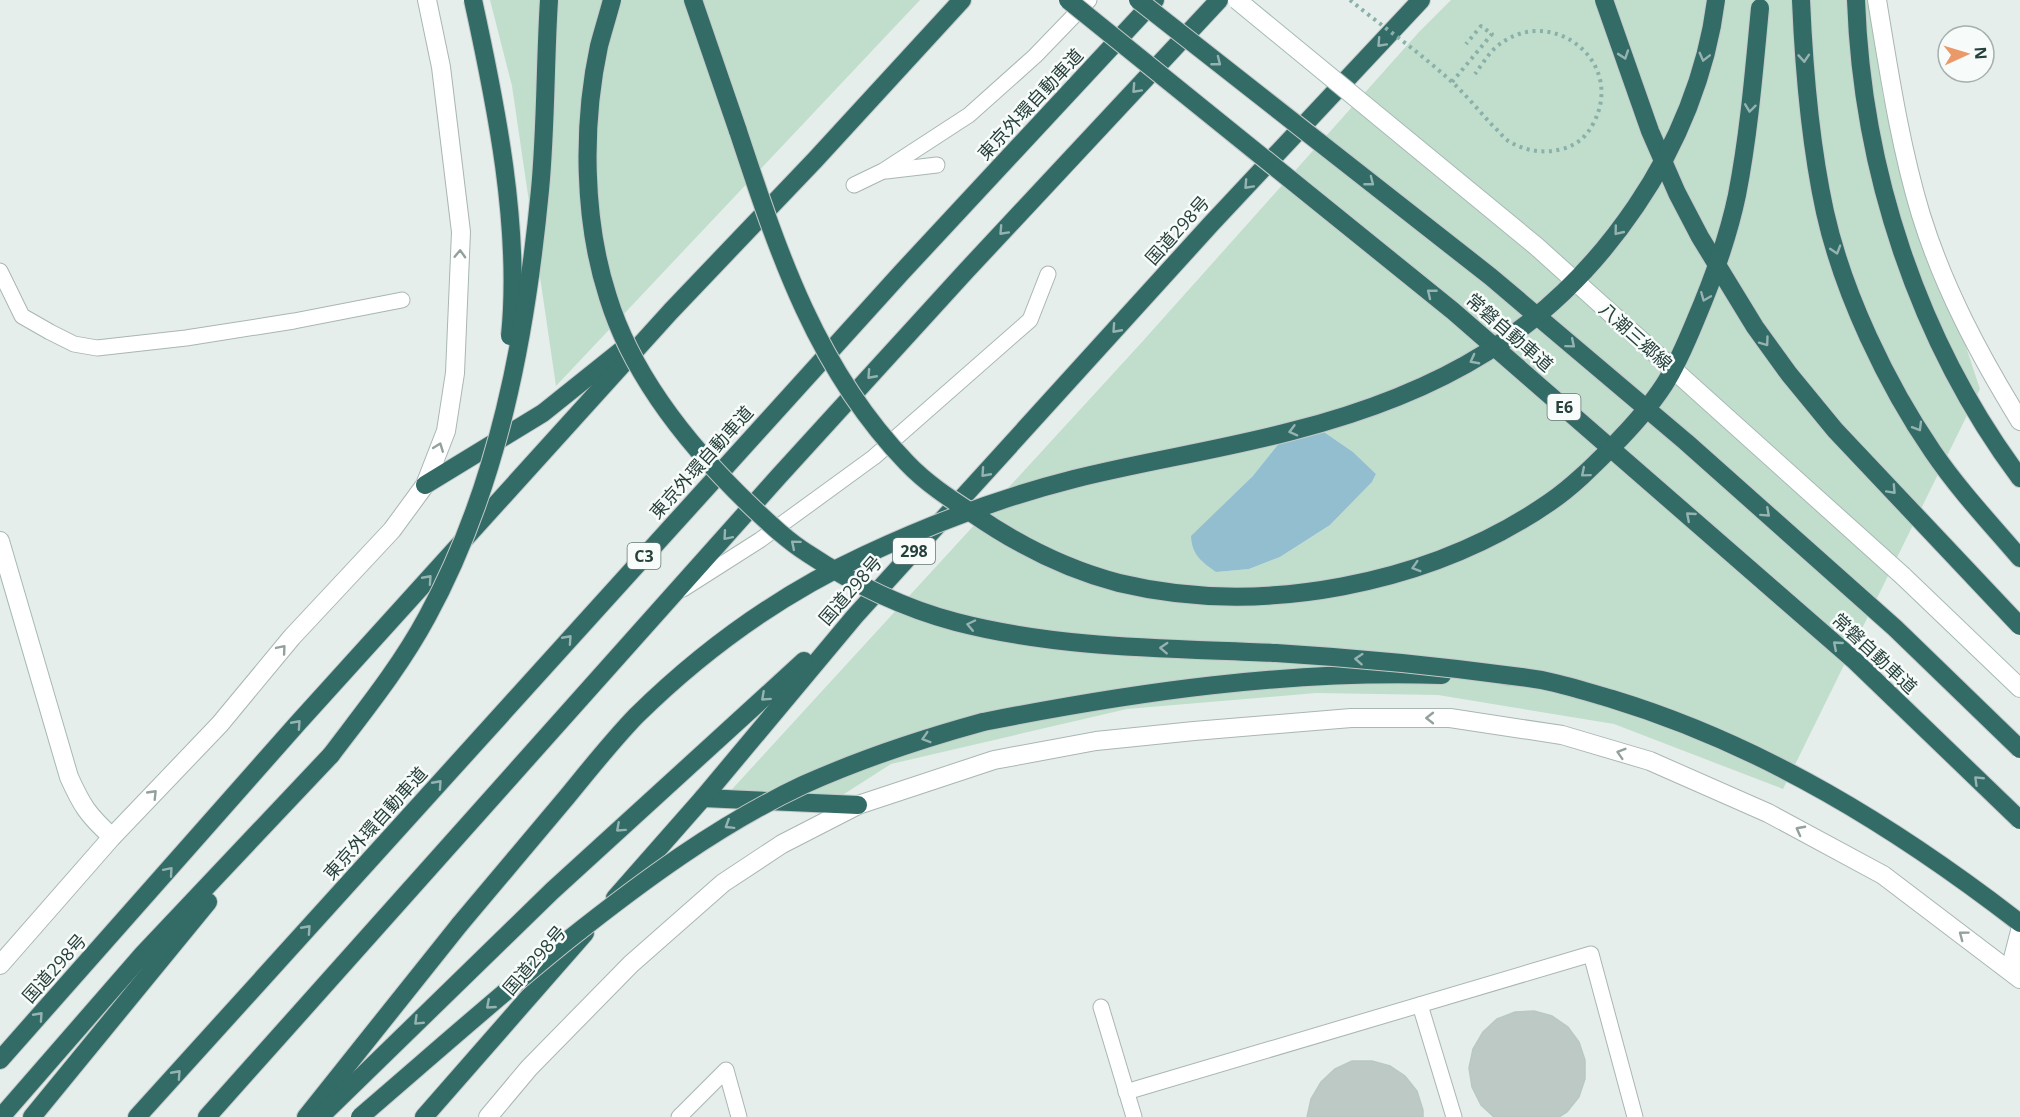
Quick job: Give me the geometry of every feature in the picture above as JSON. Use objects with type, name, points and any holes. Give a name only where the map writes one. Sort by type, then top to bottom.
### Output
[{"type":"highway","points":[[473,0],[503,162],[509,216],[512,322],[503,412]]},
{"type":"highway","points":[[33,1117],[162,956],[331,755],[397,667],[451,570],[490,467],[521,333],[540,188],[549,0]]},
{"type":"highway","points":[[612,0],[599,47],[591,100],[588,154],[589,206],[597,254],[608,298],[626,342],[673,419],[737,493],[804,552],[856,583],[902,603],[954,622],[1008,633],[1071,643],[1367,659],[1521,677],[1579,689],[1679,722],[1776,765],[1846,803],[1900,837],[2020,923]]},
{"type":"highway","points":[[693,0],[774,241],[796,293],[844,383],[876,429],[910,466],[946,496],[995,529],[1033,552],[1076,570],[1117,582],[1163,591],[1212,596],[1262,596],[1314,592],[1415,568],[1459,552],[1504,530],[1552,501],[1592,467],[1631,428],[1664,385],[1690,335],[1724,243],[1736,198],[1744,150],[1761,0]]},
{"type":"highway","name":"国道298号","points":[[0,1060],[297,724],[671,311],[962,0]]},
{"type":"highway","name":"常磐自動車道","points":[[1068,0],[1089,8],[1480,334],[1855,661],[2020,820]]},
{"type":"highway","name":"常磐自動車道","points":[[1138,0],[1491,277],[1686,442],[1896,628],[2020,749]]},
{"type":"highway","name":"東京外環自動車道","points":[[137,1117],[894,281],[1155,0]]},
{"type":"highway","points":[[207,1117],[966,271],[1219,0]]},
{"type":"highway","name":"国道298号","points":[[424,1117],[703,798],[855,616],[1211,224],[1421,0]]},
{"type":"highway","points":[[1604,0],[1650,131],[1677,193],[1700,237],[1755,327],[1789,374],[1835,430],[2020,626]]},
{"type":"highway","points":[[306,1117],[460,924],[634,718],[719,643],[764,610],[864,555],[1019,495],[1072,480],[1292,431],[1392,399],[1481,357],[1524,328],[1564,293],[1597,258],[1651,184],[1690,102],[1704,59],[1716,0]]},
{"type":"highway","points":[[1801,0],[1809,111],[1816,163],[1826,214],[1858,311],[1879,357],[1933,451],[1966,496],[2020,558]]},
{"type":"highway","points":[[1856,0],[1861,76],[1872,140],[1886,201],[1905,260],[1925,313],[1951,368],[1981,421],[2020,478]]},
{"type":"highway","points":[[425,485],[543,413],[671,311]]},
{"type":"highway","points":[[320,1117],[552,891],[855,616]]},
{"type":"highway","points":[[360,1117],[520,979],[609,907],[669,864],[756,810],[802,786],[862,761],[923,739],[983,722],[1110,698],[1196,687],[1325,675],[1390,673],[1521,677]]},
{"type":"highway","points":[[1,1117],[143,954],[331,755]]},
{"type":"highway","points":[[703,798],[858,805]]},
{"type":"street","points":[[0,965],[112,837],[220,724],[292,637],[392,530],[425,485],[446,431],[455,373],[461,232],[441,67],[427,0]]},
{"type":"street","name":"八潮三郷線","points":[[1237,0],[1536,246],[1903,576],[2020,688]]},
{"type":"street","points":[[1877,0],[1907,162],[1921,216],[1966,329],[2020,421]]},
{"type":"street","points":[[0,542],[69,777],[90,816],[112,837]]},
{"type":"street","points":[[488,1117],[529,1068],[631,964],[723,884],[782,844],[858,805],[994,760],[1096,741],[1351,718],[1450,718],[1562,735],[1650,761],[1768,813],[1883,875],[2015,974]]},
{"type":"street","points":[[2015,974],[2020,931]]},
{"type":"lane","points":[[854,185],[883,171],[969,115],[1089,8]]},
{"type":"lane","points":[[883,171],[937,165]]},
{"type":"lane","points":[[0,271],[22,316],[74,344],[97,348],[186,339],[402,300]]},
{"type":"lane","points":[[675,594],[760,540],[865,464],[1030,320],[1048,274]]},
{"type":"lane","points":[[1126,1092],[1591,954],[1635,1117]]},
{"type":"lane","points":[[1420,1005],[1454,1117]]},
{"type":"lane","points":[[1101,1007],[1134,1117]]},
{"type":"lane","points":[[679,1117],[726,1070],[739,1117]]},
{"type":"path","points":[[1350,0],[1452,82],[1507,141],[1526,150],[1545,152],[1572,146],[1584,138],[1594,122],[1602,92],[1595,64],[1576,41],[1561,33],[1540,28],[1519,32],[1495,48],[1475,74]]},
{"type":"path","points":[[1452,82],[1492,34],[1481,26],[1466,44]]},
{"type":"green space","points":[[490,0],[920,0],[556,386],[512,86]]},
{"type":"green space","points":[[1451,0],[1870,0],[1883,97],[1980,389],[1783,789],[1614,724],[1438,695],[1316,693],[1127,709],[891,764],[830,803],[724,798],[1142,342],[1419,32]],"holes":[[[1321,430],[1353,452],[1376,474],[1372,482],[1330,525],[1280,557],[1249,569],[1215,572],[1252,477],[1284,437]]]},
{"type":"water","points":[[1321,430],[1353,452],[1376,474],[1372,482],[1330,525],[1280,557],[1249,569],[1216,572],[1202,561],[1195,553],[1191,536],[1252,477],[1284,437]]},
{"type":"building","points":[[1534,1011],[1552,1016],[1568,1027],[1579,1042],[1585,1060],[1585,1079],[1579,1097],[1567,1112],[1559,1117],[1494,1117],[1481,1105],[1472,1087],[1469,1068],[1473,1049],[1483,1032],[1497,1019],[1515,1012]]},
{"type":"building","points":[[1352,1061],[1372,1061],[1390,1066],[1405,1076],[1417,1091],[1423,1117],[1307,1117],[1311,1099],[1321,1082],[1335,1069]]}]
